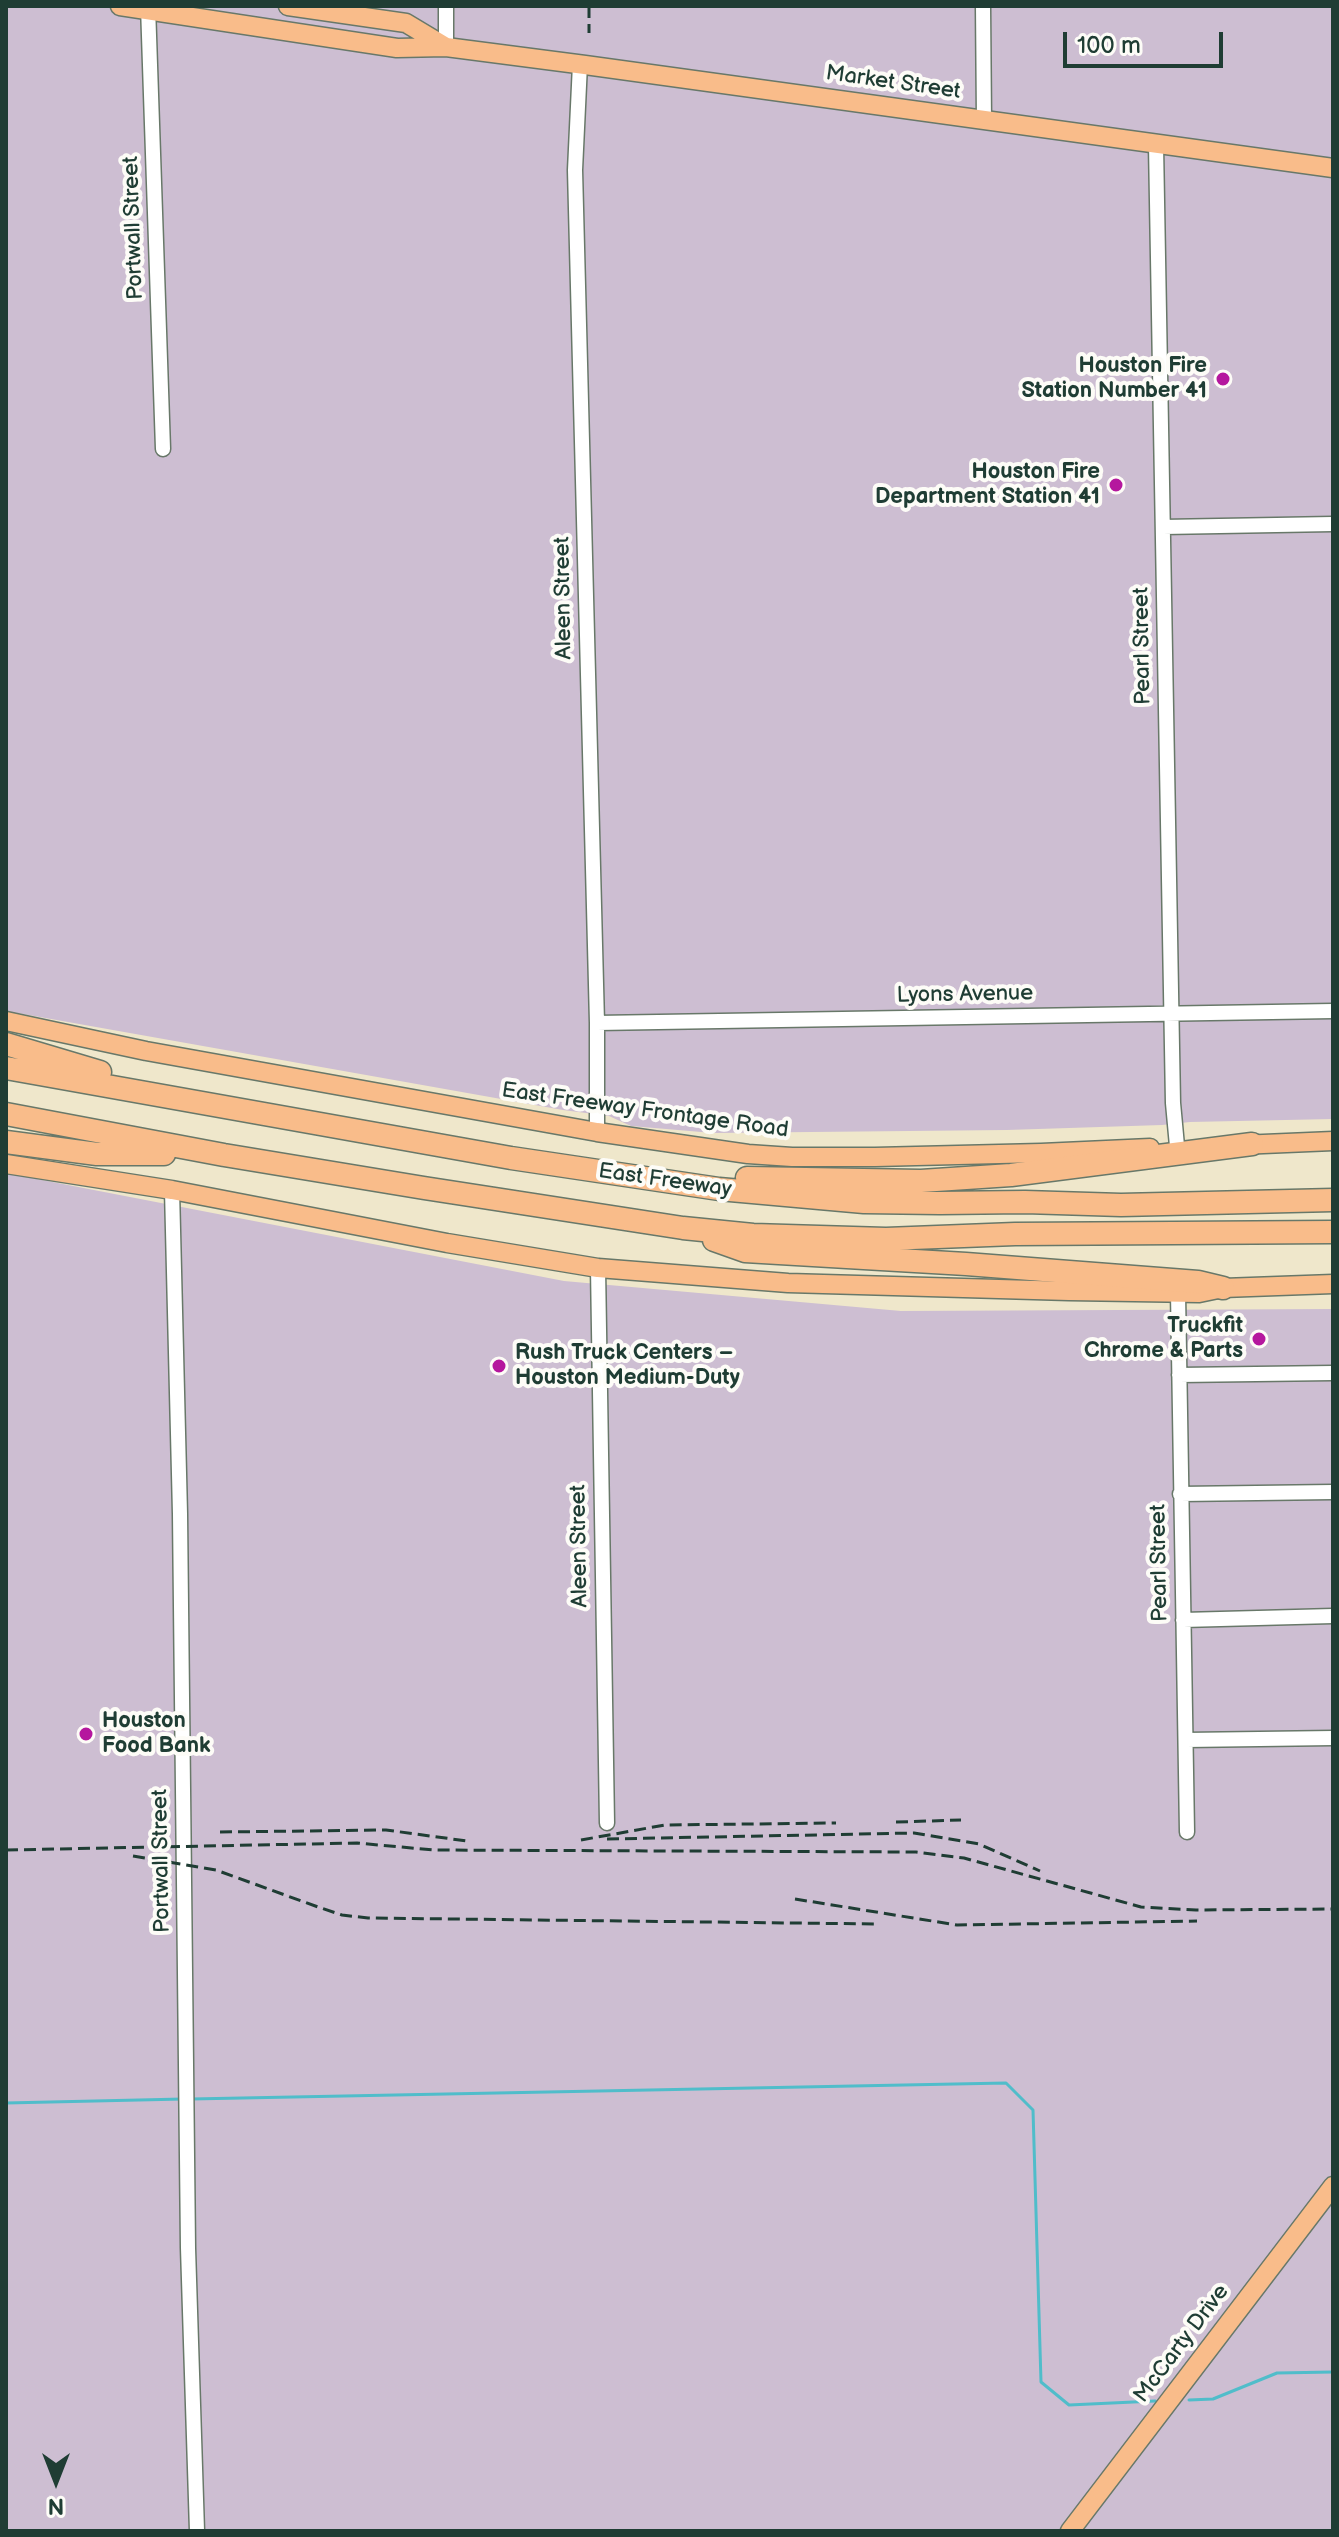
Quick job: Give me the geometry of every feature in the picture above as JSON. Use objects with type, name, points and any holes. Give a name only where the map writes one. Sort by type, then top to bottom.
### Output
[{"type":"highway","points":[[6,1044],[205,1103]]},
{"type":"highway","name":"East Freeway","points":[[6,1068],[604,1173],[719,1189],[864,1202],[1121,1205],[1333,1200]]},
{"type":"highway","name":"East Freeway","points":[[6,1114],[224,1155],[683,1228],[753,1235],[886,1239],[1015,1234],[1333,1232]]},
{"type":"highway","points":[[6,1142],[97,1154],[224,1155]]},
{"type":"highway","points":[[604,1173],[921,1181],[1011,1175],[1252,1144]]},
{"type":"highway","points":[[683,1228],[745,1251],[966,1264],[1198,1282],[1223,1288]]},
{"type":"main road","name":"Market Street","points":[[120,6],[397,48],[446,47],[580,64],[1333,168]]},
{"type":"main road","name":"Market Street","points":[[288,6],[406,23],[446,47]]},
{"type":"main road","name":"East Freeway Frontage Road","points":[[6,1021],[146,1051],[597,1132],[734,1152],[792,1157],[1041,1153],[1333,1141]]},
{"type":"main road","points":[[6,1164],[172,1190],[447,1243],[598,1268],[788,1283],[1178,1293],[1333,1284]]},
{"type":"main road","name":"McCarty Drive","points":[[1070,2531],[1333,2186]]},
{"type":"street","points":[[446,6],[446,47]]},
{"type":"street","points":[[983,6],[984,121]]},
{"type":"street","name":"Portwall Street","points":[[148,8],[163,449]]},
{"type":"street","name":"Aleen Street","points":[[580,64],[575,170],[597,1023],[597,1132]]},
{"type":"street","name":"Pearl Street","points":[[1156,145],[1171,1013],[1177,1146]]},
{"type":"street","points":[[1163,527],[1333,524]]},
{"type":"street","name":"Lyons Avenue","points":[[597,1023],[1333,1011]]},
{"type":"street","name":"Portwall Street","points":[[172,1190],[180,1514],[188,2248],[197,2531]]},
{"type":"street","name":"Aleen Street","points":[[598,1268],[607,1823]]},
{"type":"street","name":"Pearl Street","points":[[1178,1293],[1187,1832]]},
{"type":"street","points":[[1179,1375],[1333,1373]]},
{"type":"street","points":[[1180,1494],[1333,1492]]},
{"type":"street","points":[[1183,1620],[1333,1616]]},
{"type":"street","points":[[1186,1740],[1333,1738]]},
{"type":"shaded area","points":[[6,6],[1333,6],[1333,1119],[1007,1130],[713,1133],[631,1126],[609,1116],[6,1011]]},
{"type":"shaded area","points":[[6,1173],[564,1281],[901,1311],[1333,1309],[1333,2531],[6,2531]]},
{"type":"waterway","points":[[191,2099],[1006,2083],[1033,2110],[1041,2382],[1069,2405],[1155,2401]]},
{"type":"waterway","points":[[6,2103],[183,2099]]},
{"type":"waterway","points":[[1189,2400],[1213,2399],[1277,2373],[1333,2372]]},
{"type":"railway","points":[[589,6],[589,33]]},
{"type":"railway","points":[[896,1822],[961,1820]]},
{"type":"railway","points":[[581,1840],[665,1825],[836,1823]]},
{"type":"railway","points":[[220,1832],[386,1830],[467,1841]]},
{"type":"railway","points":[[607,1839],[914,1833],[979,1844],[1040,1871]]},
{"type":"railway","points":[[6,1850],[357,1843],[434,1850],[916,1852],[964,1858],[1141,1907],[1196,1910],[1333,1909]]},
{"type":"railway","points":[[133,1856],[216,1870],[342,1915],[368,1918],[879,1924]]},
{"type":"railway","points":[[795,1899],[957,1925],[1197,1921]]},
{"type":"place","name":"Houston Fire Station Number 41","points":[[1223,379]]},
{"type":"place","name":"Houston Fire Department Station 41","points":[[1116,485]]},
{"type":"place","name":"Truckfit Chrome & Parts","points":[[1259,1339]]},
{"type":"place","name":"Rush Truck Centers – Houston Medium-Duty","points":[[499,1366]]},
{"type":"place","name":"Houston Food Bank","points":[[86,1734]]}]
